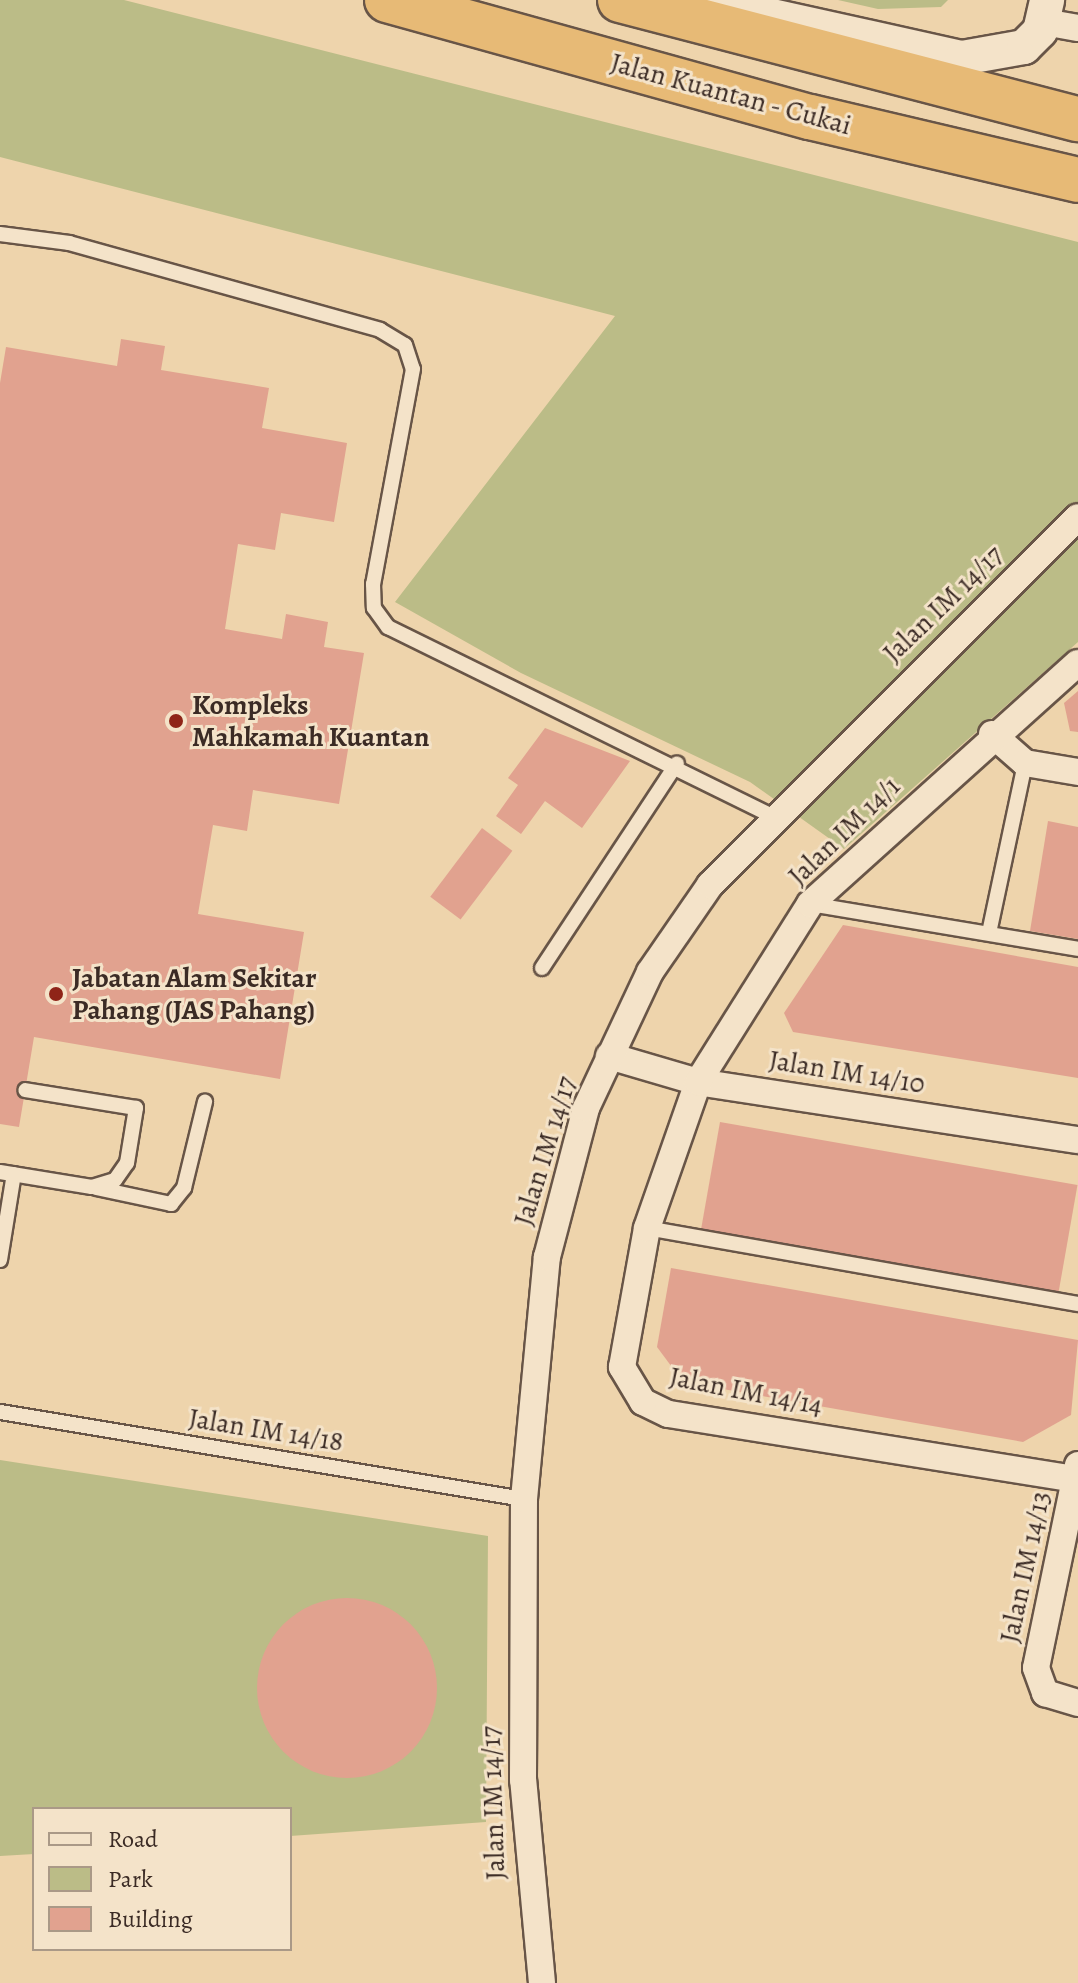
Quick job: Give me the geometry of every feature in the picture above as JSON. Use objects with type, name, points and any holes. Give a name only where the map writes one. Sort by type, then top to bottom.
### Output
[{"type":"highway","name":"Jalan Kuantan - Cukai","points":[[387,0],[810,117],[1078,180]]},
{"type":"highway","points":[[620,0],[1078,119]]},
{"type":"street","points":[[699,0],[929,57],[1010,52],[1033,40],[1050,7],[1078,28]]},
{"type":"street","name":"Jalan IM 14/17","points":[[542,1983],[523,1780],[524,1499],[547,1257],[586,1108],[609,1056],[677,926],[772,816],[1078,517]]},
{"type":"street","name":"Jalan IM 14/1","points":[[698,1082],[810,904],[992,734],[1078,663]]},
{"type":"street","points":[[992,734],[1025,763],[1078,772]]},
{"type":"street","name":"Jalan IM 14/10","points":[[609,1056],[698,1082],[1078,1140]]},
{"type":"street","name":"Jalan IM 14/14","points":[[698,1082],[647,1228],[622,1367],[643,1402],[668,1414],[1077,1472]]},
{"type":"street","name":"Jalan IM 14/13","points":[[1077,1472],[1036,1668],[1045,1693],[1078,1703]]},
{"type":"lane","points":[[0,234],[69,243],[380,330],[405,345],[413,369],[374,608],[388,627],[677,763],[772,816]]},
{"type":"lane","points":[[542,968],[677,763]]},
{"type":"lane","points":[[989,933],[1025,763]]},
{"type":"lane","points":[[810,904],[1078,949]]},
{"type":"lane","points":[[25,1090],[136,1108],[127,1163],[115,1180],[92,1187]]},
{"type":"lane","points":[[0,1260],[7,1173],[171,1204],[184,1188],[205,1102]]},
{"type":"lane","points":[[647,1228],[1078,1304]]},
{"type":"lane","name":"Jalan IM 14/18","points":[[0,1412],[524,1499]]},
{"type":"green space","points":[[0,0],[124,0],[1078,242],[1078,642],[844,849],[750,782],[521,673],[395,602],[615,316],[0,157]]},
{"type":"green space","points":[[838,0],[948,0],[941,7],[878,9]]},
{"type":"green space","points":[[0,1460],[488,1536],[486,1822],[292,1836],[292,1807],[32,1807],[32,1854],[0,1856]]},
{"type":"building","name":"Kompleks Mahkamah Kuantan","points":[[121,339],[165,346],[161,370],[269,388],[262,428],[347,443],[334,522],[281,513],[275,550],[238,544],[225,629],[282,639],[286,614],[328,622],[324,647],[364,653],[339,804],[253,790],[247,831],[213,825],[198,914],[304,932],[280,1079],[34,1037],[19,1127],[0,1124],[0,383],[6,347],[117,366]]},
{"type":"building","points":[[1078,691],[1078,732],[1070,731],[1064,703]]},
{"type":"building","points":[[545,728],[630,761],[582,828],[545,801],[521,834],[496,816],[518,785],[508,778]]},
{"type":"building","points":[[1048,821],[1078,827],[1078,939],[1030,931]]},
{"type":"building","points":[[482,828],[512,851],[461,920],[430,897]]},
{"type":"building","points":[[843,925],[1078,967],[1078,1078],[793,1032],[784,1013]]},
{"type":"building","points":[[720,1122],[1077,1185],[1058,1293],[701,1230]]},
{"type":"building","points":[[671,1268],[1078,1340],[1071,1415],[1023,1442],[683,1382],[657,1347]]},
{"type":"building","points":[[347,1598],[365,1599],[382,1605],[411,1624],[430,1653],[436,1670],[436,1706],[430,1723],[411,1752],[382,1771],[365,1777],[347,1778],[329,1777],[312,1771],[283,1752],[264,1723],[258,1706],[257,1688],[258,1670],[264,1653],[283,1624],[312,1605],[329,1599]]},
{"type":"place","name":"Kompleks Mahkamah Kuantan","points":[[176,721]]},
{"type":"place","name":"Jabatan Alam Sekitar Pahang (JAS Pahang)","points":[[56,994]]}]
